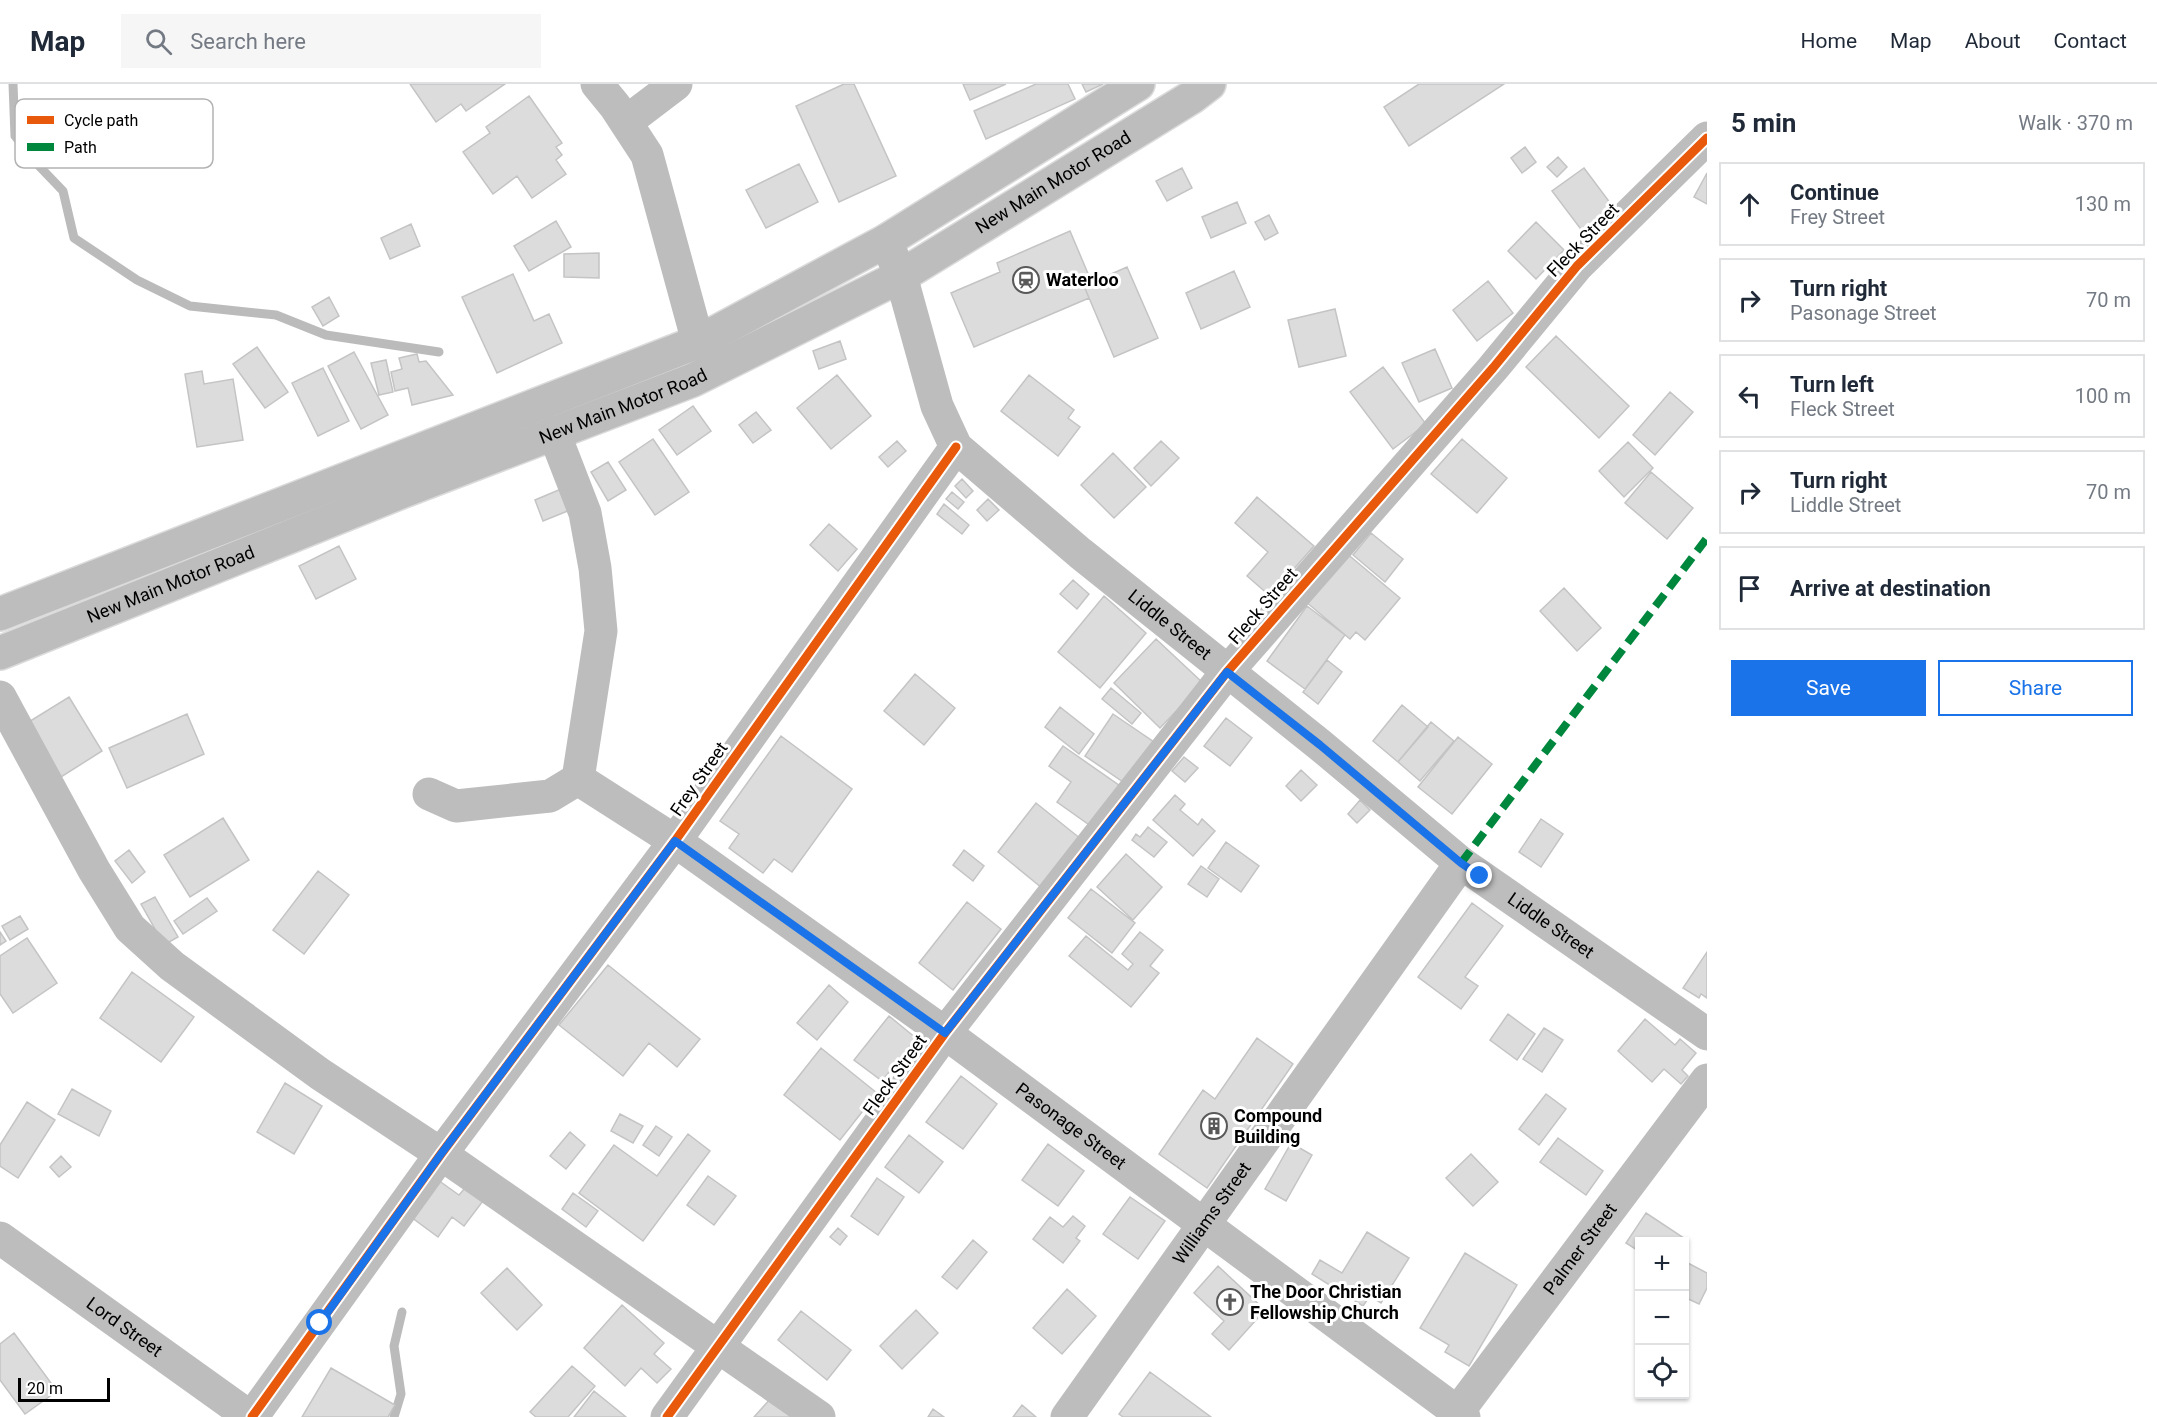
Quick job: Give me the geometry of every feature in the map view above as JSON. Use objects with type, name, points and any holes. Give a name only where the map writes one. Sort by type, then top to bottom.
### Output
[{"type":"main road","points":[[597,84],[626,122],[647,155],[698,342]]},
{"type":"main road","points":[[626,122],[676,84]]},
{"type":"main road","name":"New Main Motor Road","points":[[0,614],[698,342],[886,241],[1138,84]]},
{"type":"main road","name":"New Main Motor Road","points":[[0,653],[390,496],[693,380],[901,276],[1192,97],[1209,84]]},
{"type":"main road","name":"Fleck Street","points":[[667,1417],[945,1033],[1227,672],[1493,368],[1577,266],[1707,138]]},
{"type":"main road","name":"Liddle Street","points":[[886,241],[901,276],[937,406],[956,447],[1080,553],[1320,745],[1461,863],[1707,1034]]},
{"type":"main road","points":[[429,794],[456,806],[467,805],[550,796],[578,779],[601,631],[595,568],[585,513],[554,433]]},
{"type":"main road","name":"Frey Street","points":[[251,1417],[441,1154],[675,841],[956,447]]},
{"type":"main road","points":[[0,697],[94,870],[130,928],[172,966],[320,1074],[441,1154],[819,1417]]},
{"type":"main road","name":"Pasonage Street","points":[[578,779],[675,841],[945,1033],[1458,1416]]},
{"type":"main road","name":"Williams Street","points":[[1067,1417],[1461,863]]},
{"type":"main road","name":"Palmer Street","points":[[1458,1416],[1707,1080]]},
{"type":"main road","name":"Lord Street","points":[[0,1238],[251,1417]]},
{"type":"building","points":[[410,84],[505,84],[466,111],[461,104],[436,122]]},
{"type":"building","points":[[844,84],[854,84],[896,176],[839,202],[796,106]]},
{"type":"building","points":[[963,84],[1006,84],[970,100]]},
{"type":"building","points":[[1036,84],[1068,84],[1075,99],[986,139],[974,111]]},
{"type":"building","points":[[1082,84],[1103,84],[1086,92]]},
{"type":"building","points":[[1419,84],[1504,84],[1409,146],[1384,107]]},
{"type":"building","points":[[529,96],[562,143],[556,147],[562,155],[556,160],[566,174],[532,198],[517,176],[493,194],[463,152],[490,133],[486,127]]},
{"type":"building","points":[[1525,147],[1536,162],[1522,173],[1511,158]]},
{"type":"building","points":[[1558,157],[1567,167],[1557,177],[1547,167]]},
{"type":"building","points":[[799,164],[818,202],[766,228],[746,190]]},
{"type":"building","points":[[1182,168],[1192,188],[1167,201],[1156,181]]},
{"type":"building","points":[[1584,168],[1614,208],[1583,232],[1552,191]]},
{"type":"building","points":[[1707,173],[1707,204],[1694,197]]},
{"type":"building","points":[[1237,202],[1246,223],[1211,238],[1202,217]]},
{"type":"building","points":[[1269,215],[1278,233],[1265,240],[1255,222]]},
{"type":"building","points":[[556,221],[571,247],[529,271],[514,246]]},
{"type":"building","points":[[1536,222],[1564,250],[1536,279],[1508,251]]},
{"type":"building","points":[[411,224],[420,246],[390,259],[381,238]]},
{"type":"building","points":[[1070,231],[1092,283],[1084,286],[1089,298],[974,347],[951,293],[1000,272],[997,263]]},
{"type":"building","points":[[599,253],[599,278],[564,277],[564,254]]},
{"type":"building","points":[[1127,267],[1158,338],[1114,357],[1084,286]]},
{"type":"building","points":[[1234,271],[1250,307],[1201,329],[1186,293]]},
{"type":"building","points":[[513,274],[534,321],[549,314],[562,343],[497,373],[462,297]]},
{"type":"building","points":[[1488,281],[1513,313],[1477,341],[1453,310]]},
{"type":"building","points":[[329,297],[339,316],[323,326],[312,307]]},
{"type":"building","points":[[1335,309],[1346,356],[1299,367],[1288,320]]},
{"type":"building","points":[[1556,336],[1629,406],[1599,438],[1526,367]]},
{"type":"building","points":[[840,341],[846,359],[819,369],[813,351]]},
{"type":"building","points":[[257,347],[288,392],[265,408],[233,364]]},
{"type":"building","points":[[1435,349],[1452,388],[1419,402],[1402,363]]},
{"type":"building","points":[[354,352],[388,415],[361,429],[328,366]]},
{"type":"building","points":[[417,354],[419,362],[426,361],[453,395],[412,405],[408,388],[395,391],[391,372],[402,369],[399,358]]},
{"type":"building","points":[[386,360],[393,392],[379,395],[371,363]]},
{"type":"building","points":[[1383,367],[1426,424],[1393,449],[1350,392]]},
{"type":"building","points":[[323,368],[349,421],[318,436],[292,383]]},
{"type":"building","points":[[202,371],[204,384],[233,379],[243,440],[197,447],[185,374]]},
{"type":"building","points":[[837,375],[871,416],[831,449],[797,408]]},
{"type":"building","points":[[1029,375],[1074,410],[1068,418],[1080,427],[1058,456],[1001,411]]},
{"type":"building","points":[[1670,392],[1693,412],[1655,455],[1633,435]]},
{"type":"building","points":[[693,406],[711,431],[677,455],[659,430]]},
{"type":"building","points":[[756,412],[771,430],[753,443],[739,425]]},
{"type":"building","points":[[653,439],[689,492],[655,515],[619,462]]},
{"type":"building","points":[[1462,439],[1507,478],[1477,513],[1431,474]]},
{"type":"building","points":[[897,441],[906,451],[888,467],[879,457]]},
{"type":"building","points":[[1161,441],[1179,458],[1151,486],[1134,468]]},
{"type":"building","points":[[1628,442],[1653,468],[1624,497],[1599,471]]},
{"type":"building","points":[[1113,453],[1146,487],[1114,518],[1081,485]]},
{"type":"building","points":[[608,462],[626,490],[608,501],[591,472]]},
{"type":"building","points":[[1651,472],[1693,508],[1667,539],[1625,503]]},
{"type":"building","points":[[962,479],[973,491],[966,498],[955,486]]},
{"type":"building","points":[[561,489],[570,510],[543,521],[535,500]]},
{"type":"building","points":[[952,492],[964,502],[958,509],[946,499]]},
{"type":"building","points":[[1257,497],[1314,546],[1270,596],[1247,576],[1268,552],[1235,523]]},
{"type":"building","points":[[988,499],[999,510],[987,521],[977,510]]},
{"type":"building","points":[[944,504],[969,525],[962,534],[937,514]]},
{"type":"building","points":[[829,524],[857,549],[838,571],[810,545]]},
{"type":"building","points":[[1371,533],[1403,559],[1385,582],[1353,555]]},
{"type":"building","points":[[339,546],[356,579],[316,599],[299,566]]},
{"type":"building","points":[[1345,552],[1400,598],[1365,640],[1356,632],[1350,639],[1305,601]]},
{"type":"building","points":[[1073,580],[1089,594],[1077,609],[1060,594]]},
{"type":"building","points":[[1564,588],[1601,628],[1577,651],[1540,611]]},
{"type":"building","points":[[1104,596],[1146,633],[1100,688],[1058,652]]},
{"type":"building","points":[[1307,606],[1345,635],[1305,689],[1267,661]]},
{"type":"building","points":[[1156,639],[1203,683],[1160,728],[1114,683]]},
{"type":"building","points":[[1327,660],[1342,672],[1318,704],[1303,692]]},
{"type":"building","points":[[915,674],[955,708],[924,745],[884,711]]},
{"type":"building","points":[[1111,688],[1141,713],[1132,724],[1102,699]]},
{"type":"building","points":[[69,697],[102,751],[61,777],[27,723]]},
{"type":"building","points":[[1402,705],[1428,727],[1398,762],[1373,741]]},
{"type":"building","points":[[1060,707],[1094,734],[1079,754],[1045,727]]},
{"type":"building","points":[[187,714],[204,754],[127,788],[109,748]]},
{"type":"building","points":[[1113,714],[1154,742],[1126,784],[1085,756]]},
{"type":"building","points":[[1226,718],[1252,738],[1230,766],[1204,746]]},
{"type":"building","points":[[1431,722],[1454,741],[1420,781],[1398,762]]},
{"type":"building","points":[[781,736],[852,789],[792,872],[774,859],[763,873],[729,848],[739,834],[720,821]]},
{"type":"building","points":[[1458,737],[1492,764],[1452,814],[1418,787]]},
{"type":"building","points":[[1063,746],[1123,788],[1095,829],[1057,802],[1071,782],[1049,766]]},
{"type":"building","points":[[1184,757],[1198,768],[1185,782],[1172,771]]},
{"type":"building","points":[[1301,770],[1317,785],[1301,801],[1286,786]]},
{"type":"building","points":[[1175,795],[1185,804],[1180,810],[1198,825],[1202,819],[1215,831],[1193,856],[1153,820]]},
{"type":"building","points":[[1360,800],[1370,810],[1357,823],[1348,814]]},
{"type":"building","points":[[1036,803],[1081,839],[1042,888],[998,852]]},
{"type":"building","points":[[223,818],[249,860],[190,897],[164,855]]},
{"type":"building","points":[[1541,819],[1563,834],[1541,867],[1519,852]]},
{"type":"building","points":[[1148,827],[1167,842],[1154,857],[1132,840],[1136,834],[1140,837]]},
{"type":"building","points":[[1226,842],[1259,866],[1241,892],[1208,868]]},
{"type":"building","points":[[129,850],[145,872],[132,883],[115,861]]},
{"type":"building","points":[[964,850],[984,866],[973,881],[953,865]]},
{"type":"building","points":[[1126,854],[1162,887],[1133,920],[1097,887]]},
{"type":"building","points":[[1201,866],[1219,879],[1207,897],[1188,884]]},
{"type":"building","points":[[318,871],[349,895],[304,954],[273,930]]},
{"type":"building","points":[[1091,889],[1135,923],[1112,953],[1068,918]]},
{"type":"building","points":[[155,897],[178,937],[164,945],[141,904]]},
{"type":"building","points":[[207,898],[217,911],[183,934],[174,921]]},
{"type":"building","points":[[967,902],[1001,929],[953,990],[919,963]]},
{"type":"building","points":[[1472,903],[1503,926],[1465,977],[1478,986],[1461,1009],[1418,977]]},
{"type":"building","points":[[20,916],[28,929],[10,940],[2,926]]},
{"type":"building","points":[[0,932],[6,941],[0,945]]},
{"type":"building","points":[[1140,932],[1163,950],[1150,966],[1159,973],[1131,1007],[1069,956],[1086,936],[1128,970],[1133,964],[1122,954]]},
{"type":"building","points":[[27,938],[57,983],[13,1013],[0,994],[0,956]]},
{"type":"building","points":[[1707,952],[1707,998],[1701,994],[1699,998],[1683,988]]},
{"type":"building","points":[[608,965],[700,1039],[677,1067],[649,1043],[623,1076],[559,1025]]},
{"type":"building","points":[[132,972],[194,1017],[161,1062],[100,1018]]},
{"type":"building","points":[[829,985],[848,1002],[817,1040],[797,1023]]},
{"type":"building","points":[[1508,1014],[1535,1034],[1517,1060],[1490,1040]]},
{"type":"building","points":[[889,1016],[916,1038],[882,1081],[854,1060]]},
{"type":"building","points":[[1645,1019],[1675,1045],[1680,1039],[1696,1053],[1682,1070],[1688,1076],[1681,1084],[1664,1069],[1652,1082],[1618,1051]]},
{"type":"building","points":[[1544,1028],[1563,1040],[1542,1072],[1523,1059]]},
{"type":"building","name":"Compound Building","points":[[1257,1038],[1293,1064],[1207,1188],[1159,1154],[1203,1090],[1215,1099]]},
{"type":"building","points":[[821,1048],[877,1093],[840,1140],[784,1095]]},
{"type":"building","points":[[961,1076],[997,1104],[963,1149],[926,1122]]},
{"type":"building","points":[[285,1083],[322,1106],[294,1154],[257,1132]]},
{"type":"building","points":[[72,1089],[111,1111],[99,1136],[58,1114]]},
{"type":"building","points":[[1546,1094],[1566,1109],[1539,1145],[1519,1129]]},
{"type":"building","points":[[27,1102],[55,1120],[18,1178],[0,1166],[0,1145]]},
{"type":"building","points":[[620,1114],[643,1126],[633,1143],[611,1131]]},
{"type":"building","points":[[656,1126],[672,1137],[659,1156],[643,1145]]},
{"type":"building","points":[[570,1132],[585,1145],[566,1169],[550,1156]]},
{"type":"building","points":[[688,1134],[710,1151],[643,1241],[579,1193],[614,1145],[657,1176]]},
{"type":"building","points":[[909,1135],[943,1162],[919,1193],[885,1167]]},
{"type":"building","points":[[1558,1138],[1603,1171],[1586,1195],[1540,1162]]},
{"type":"building","points":[[1291,1143],[1312,1155],[1286,1201],[1265,1189]]},
{"type":"building","points":[[1048,1144],[1084,1171],[1058,1206],[1022,1180]]},
{"type":"building","points":[[1471,1154],[1498,1182],[1473,1206],[1446,1178]]},
{"type":"building","points":[[61,1156],[71,1167],[59,1177],[50,1167]]},
{"type":"building","points":[[708,1176],[736,1196],[714,1225],[687,1205]]},
{"type":"building","points":[[877,1178],[904,1197],[878,1235],[851,1216]]},
{"type":"building","points":[[438,1180],[459,1195],[465,1188],[483,1201],[464,1226],[452,1217],[438,1237],[411,1217]]},
{"type":"building","points":[[573,1193],[598,1211],[586,1227],[562,1209]]},
{"type":"building","points":[[1130,1197],[1165,1221],[1138,1259],[1103,1234]]},
{"type":"building","points":[[1646,1213],[1682,1237],[1635,1237],[1635,1249],[1626,1243]]},
{"type":"building","points":[[1073,1216],[1085,1226],[1076,1238],[1080,1241],[1063,1263],[1033,1239],[1050,1217],[1063,1227]]},
{"type":"building","points":[[838,1228],[847,1236],[840,1245],[830,1237]]},
{"type":"building","points":[[1367,1232],[1409,1258],[1381,1303],[1370,1296],[1363,1306],[1312,1274],[1320,1260],[1342,1273]]},
{"type":"building","points":[[973,1240],[987,1252],[957,1289],[942,1277]]},
{"type":"building","points":[[1465,1253],[1517,1285],[1469,1366],[1445,1352],[1449,1345],[1420,1328]]},
{"type":"building","points":[[1689,1264],[1707,1273],[1707,1288],[1699,1304],[1689,1299]]},
{"type":"building","name":"The Door Christian Fellowship Church","points":[[1218,1266],[1265,1310],[1229,1350],[1212,1334],[1224,1321],[1194,1293]]},
{"type":"building","points":[[507,1268],[542,1305],[517,1330],[481,1293]]},
{"type":"building","points":[[1067,1289],[1096,1316],[1062,1354],[1033,1328]]},
{"type":"building","points":[[622,1305],[664,1343],[654,1354],[671,1369],[657,1383],[641,1368],[625,1386],[584,1348]]},
{"type":"building","points":[[916,1310],[938,1333],[902,1369],[880,1346]]},
{"type":"building","points":[[801,1311],[851,1350],[827,1380],[778,1340]]},
{"type":"building","points":[[14,1333],[57,1391],[25,1414],[0,1380],[0,1344]]},
{"type":"building","points":[[572,1366],[595,1386],[568,1417],[536,1417],[530,1412]]},
{"type":"building","points":[[331,1368],[395,1405],[388,1417],[302,1417]]},
{"type":"building","points":[[1150,1372],[1211,1417],[1123,1417],[1119,1414]]},
{"type":"building","points":[[594,1391],[626,1417],[574,1417]]},
{"type":"building","points":[[771,1398],[791,1417],[754,1417]]},
{"type":"building","points":[[1022,1405],[1036,1417],[1013,1417]]},
{"type":"building","points":[[933,1409],[944,1417],[928,1417]]},
{"type":"waterway","points":[[13,84],[15,136]]},
{"type":"waterway","points":[[41,168],[63,191],[74,238],[137,280],[190,306],[276,315],[326,335],[439,352]]},
{"type":"waterway","points":[[394,1417],[401,1394],[394,1346],[402,1312]]},
{"type":"marked path","points":[[1461,863],[1707,538]]},
{"type":"cycle path","points":[[667,1417],[945,1033],[1227,672],[1493,368],[1577,266],[1707,138]]},
{"type":"cycle path","points":[[252,1417],[441,1154],[675,841],[956,447]]},
{"type":"place","name":"Waterloo","points":[[1026,280]]},
{"type":"place","name":"Compound Building","points":[[1214,1126]]},
{"type":"place","name":"The Door Christian Fellowship Church","points":[[1230,1302]]},
{"type":"route","points":[[320,1323],[441,1154],[675,841],[945,1033],[1227,672],[1320,745],[1461,863],[1480,876]]}]
